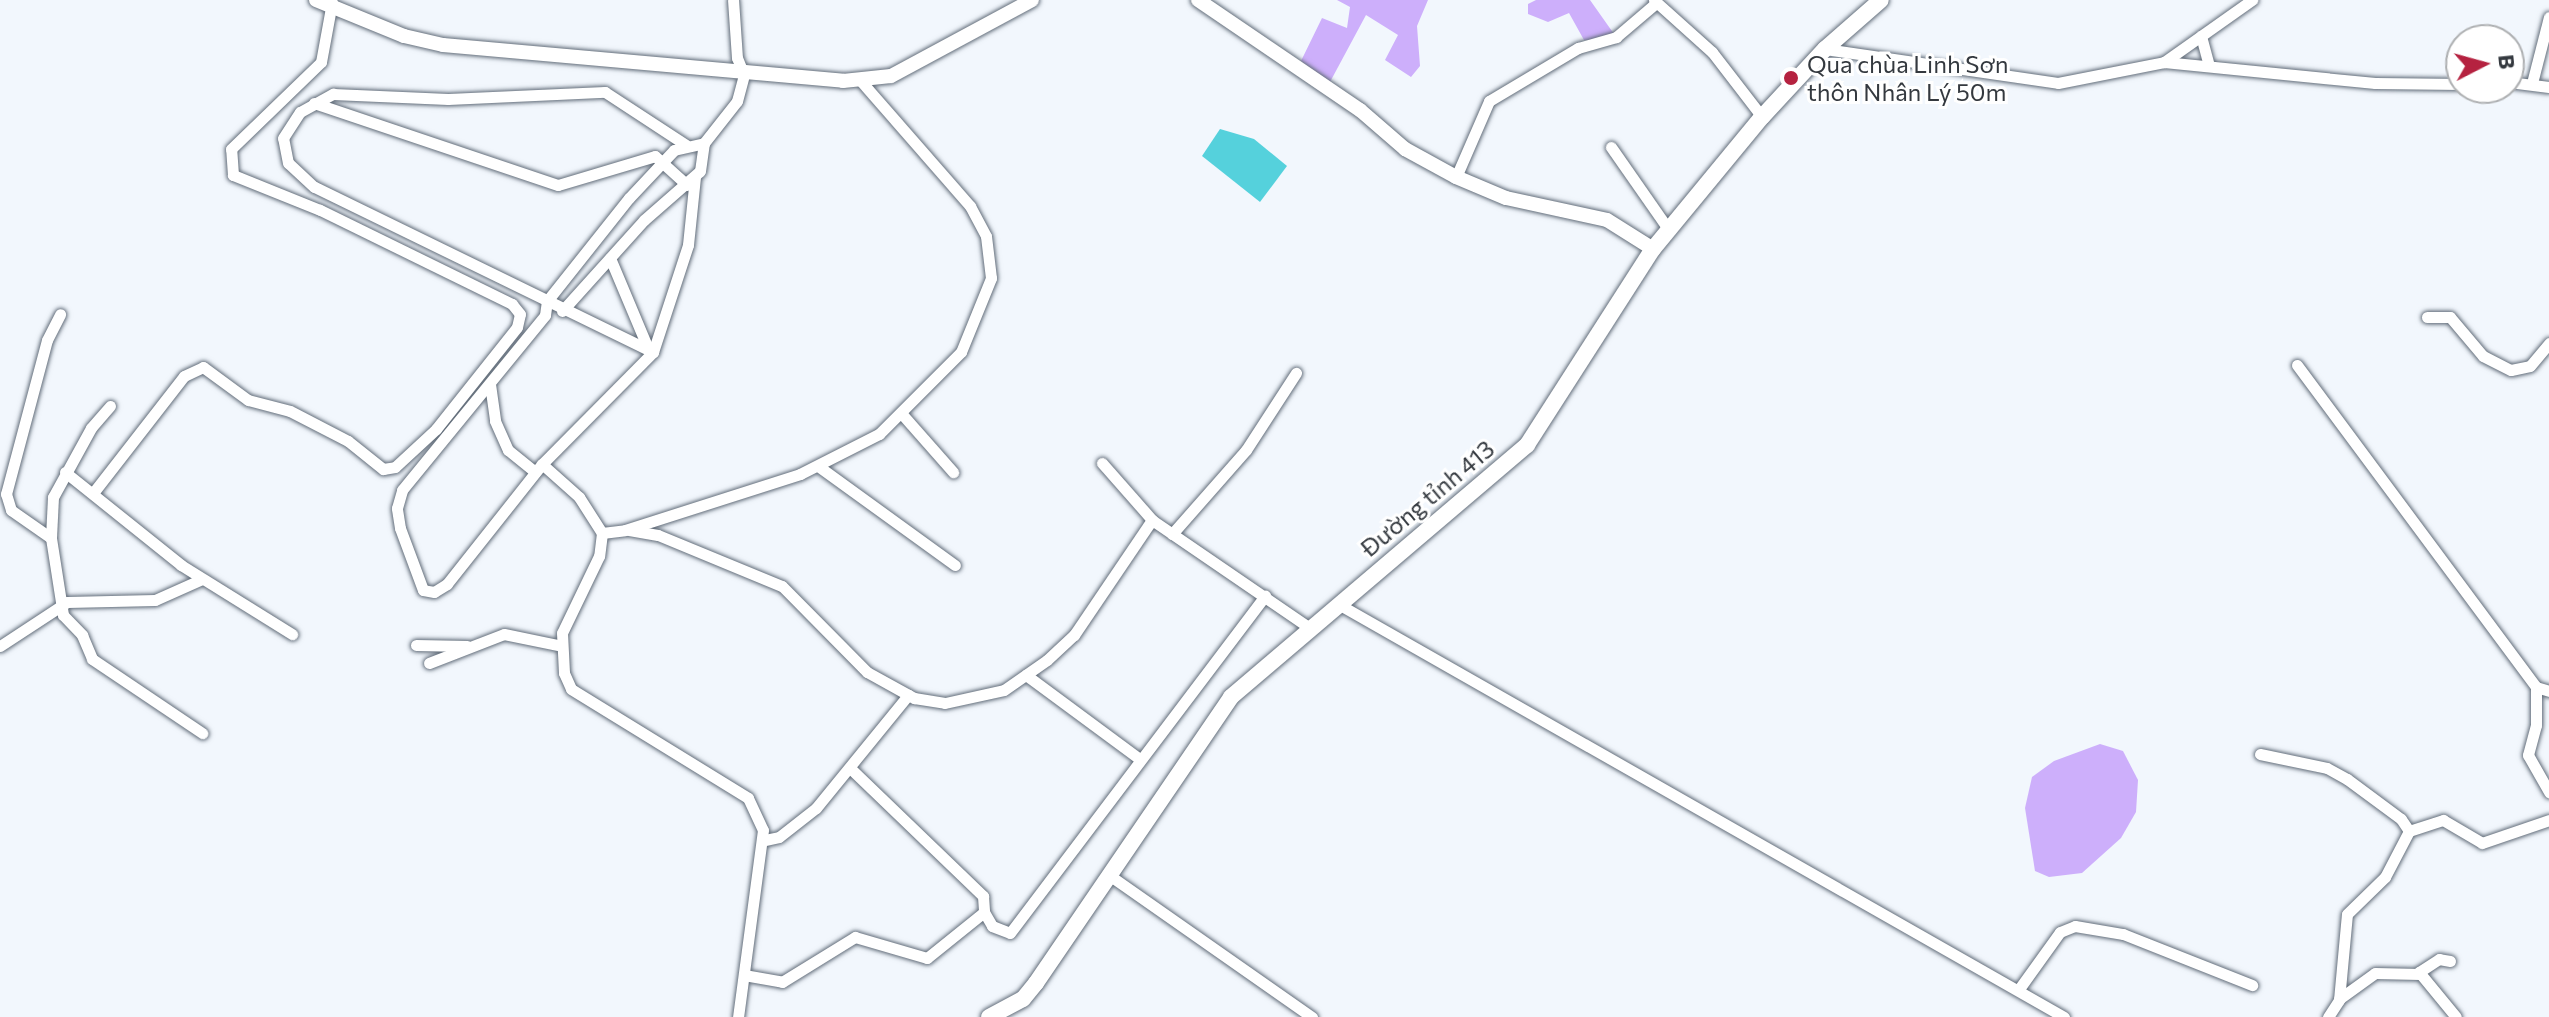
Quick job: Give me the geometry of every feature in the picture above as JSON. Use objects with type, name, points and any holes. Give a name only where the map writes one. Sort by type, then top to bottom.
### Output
[{"type":"main road","name":"Đường tỉnh 413","points":[[989,1017],[1023,999],[1231,697],[1527,445],[1653,249],[1762,117],[1825,49],[1881,0]]},
{"type":"street","points":[[316,0],[332,3],[404,36],[443,45],[648,60],[744,75],[860,80],[891,76],[1032,0]]},
{"type":"street","points":[[704,143],[686,145],[665,159],[547,301],[545,315],[399,498],[400,528],[423,590],[434,592],[447,584],[538,468],[650,349],[688,245],[691,181],[704,143],[737,101],[744,75],[737,58],[733,0]]},
{"type":"street","points":[[1198,0],[1360,110],[1405,149],[1456,177],[1506,198],[1607,220],[1653,249]]},
{"type":"street","points":[[2164,62],[2201,36],[2236,4],[2252,0]]},
{"type":"street","points":[[1456,177],[1489,101],[1578,48],[1616,37],[1655,2],[1712,52],[1762,117]]},
{"type":"street","points":[[93,493],[184,376],[203,367],[248,400],[290,411],[390,469],[436,429],[517,327],[520,314],[512,304],[320,210],[233,175],[231,149],[321,62],[332,3]]},
{"type":"street","points":[[2532,83],[2549,17]]},
{"type":"street","points":[[2201,36],[2209,65]]},
{"type":"street","points":[[1825,49],[2058,83],[2164,62],[2375,83],[2445,84]]},
{"type":"street","points":[[602,533],[625,530],[818,466],[879,434],[961,352],[973,331],[991,278],[992,254],[970,206],[860,80]]},
{"type":"street","points":[[2525,83],[2549,87]]},
{"type":"street","points":[[650,349],[565,310],[296,174],[283,151],[283,138],[300,112],[314,103],[348,93],[401,99],[612,92],[686,145]]},
{"type":"street","points":[[314,103],[558,185],[644,156],[665,159],[691,181]]},
{"type":"street","points":[[1611,147],[1669,230]]},
{"type":"street","points":[[545,315],[565,310],[644,220],[691,181]]},
{"type":"street","points":[[610,258],[650,349]]},
{"type":"street","points":[[51,538],[11,510],[6,494],[44,351],[60,314]]},
{"type":"street","points":[[2427,317],[2450,317],[2483,356],[2511,370],[2530,366],[2549,343]]},
{"type":"street","points":[[2297,365],[2536,687],[2537,715],[2528,755],[2549,792]]},
{"type":"street","points":[[1172,534],[1246,450],[1296,373]]},
{"type":"street","points":[[490,384],[495,421],[508,450],[579,497],[602,533],[599,556],[579,590],[562,646],[571,689],[748,798],[765,840],[738,1017]]},
{"type":"street","points":[[110,406],[65,472],[53,497],[51,538],[60,605],[92,659],[202,733]]},
{"type":"street","points":[[901,413],[953,472]]},
{"type":"street","points":[[1102,463],[1152,520],[1311,629]]},
{"type":"street","points":[[818,466],[955,565]]},
{"type":"street","points":[[65,472],[202,579],[292,634]]},
{"type":"street","points":[[625,530],[658,535],[782,586],[859,666],[908,695],[963,701],[1004,690],[1074,635],[1152,520]]},
{"type":"street","points":[[0,646],[60,605],[155,600],[202,579]]},
{"type":"street","points":[[850,768],[983,896],[984,912],[992,926],[1010,933],[1138,758],[1265,596]]},
{"type":"street","points":[[1340,605],[2064,1017]]},
{"type":"street","points":[[429,663],[468,646],[518,633],[562,646]]},
{"type":"street","points":[[416,645],[468,646]]},
{"type":"street","points":[[1026,675],[1138,758]]},
{"type":"street","points":[[2536,687],[2549,691]]},
{"type":"street","points":[[765,840],[779,837],[816,808],[908,695]]},
{"type":"street","points":[[2260,754],[2327,768],[2401,819],[2409,831]]},
{"type":"street","points":[[2339,1000],[2347,914],[2385,877],[2409,831],[2443,820],[2482,843],[2549,820]]},
{"type":"street","points":[[1109,875],[1312,1017]]},
{"type":"street","points":[[744,975],[782,982],[855,937],[927,958],[984,912]]},
{"type":"street","points":[[2019,989],[2060,932],[2075,926],[2123,934],[2228,980],[2252,985]]},
{"type":"street","points":[[2420,974],[2428,963],[2450,961]]},
{"type":"street","points":[[2328,1017],[2339,1000],[2360,979],[2375,973],[2420,974],[2456,1017]]},
{"type":"shaded area","points":[[1337,0],[1428,0],[1417,26],[1420,66],[1411,77],[1385,60],[1398,35],[1366,15],[1330,82],[1301,61],[1322,18],[1347,28],[1350,7]]},
{"type":"shaded area","points":[[1536,0],[1590,0],[1614,34],[1608,40],[1584,40],[1569,13],[1548,22],[1528,14],[1528,4]]},
{"type":"shaded area","points":[[2100,744],[2123,751],[2138,780],[2136,812],[2121,838],[2082,873],[2049,877],[2035,871],[2025,808],[2032,777],[2054,761]]},
{"type":"water","points":[[1220,129],[1254,139],[1287,166],[1260,202],[1202,156]]},
{"type":"place","name":"Qua chùa Linh Sơn thôn Nhân Lý 50m","points":[[1791,78]]}]
